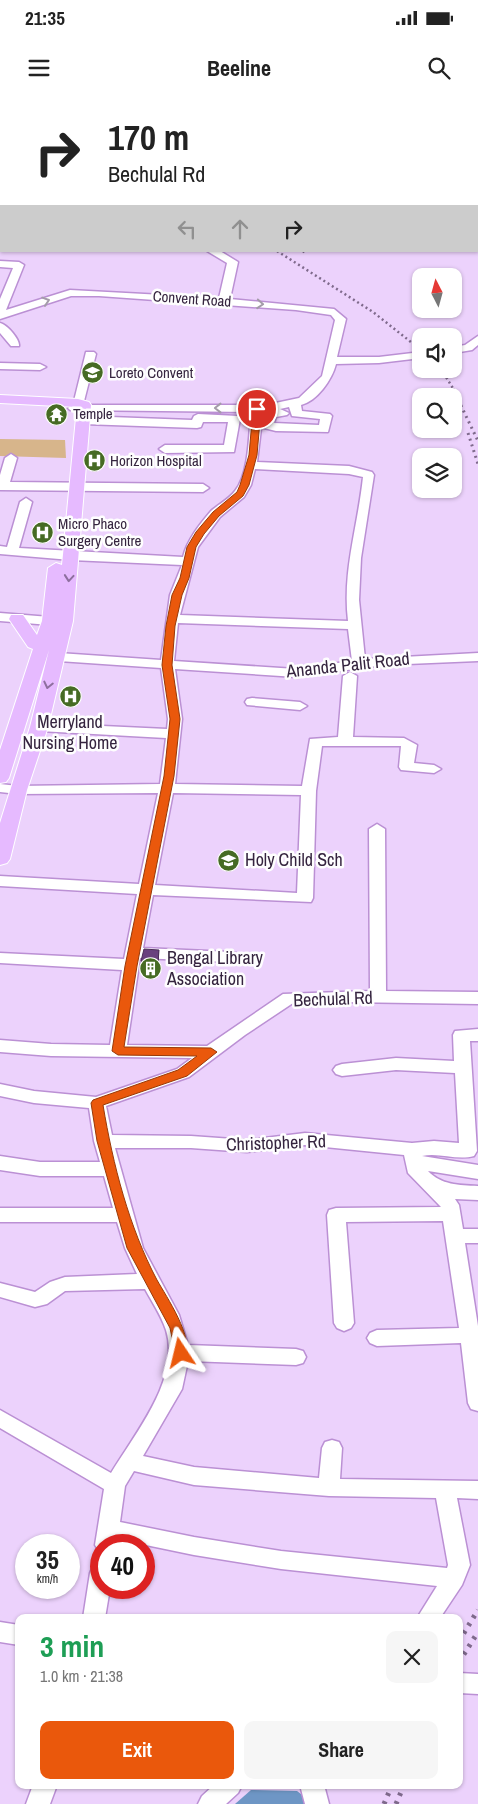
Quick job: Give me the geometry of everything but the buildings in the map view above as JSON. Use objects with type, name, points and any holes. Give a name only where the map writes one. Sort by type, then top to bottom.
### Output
[{"type":"main road","points":[[0,398],[80,410]]},
{"type":"main road","points":[[0,404],[80,410]]},
{"type":"main road","points":[[0,859],[18,790],[39,727],[45,653],[64,555],[80,410]]},
{"type":"main road","points":[[0,778],[45,653],[65,621],[64,555]]},
{"type":"main road","points":[[17,618],[34,643],[45,653]]},
{"type":"street","points":[[214,252],[233,262],[224,302]]},
{"type":"street","points":[[0,264],[20,266],[2,300],[0,317],[15,344]]},
{"type":"street","name":"Convent Road","points":[[0,317],[70,294],[99,293],[296,307],[334,312],[341,318],[331,361]]},
{"type":"street","points":[[462,349],[468,348],[478,339]]},
{"type":"street","points":[[80,410],[90,354]]},
{"type":"street","points":[[80,410],[289,409],[312,394],[327,377],[331,361],[379,360],[412,356]]},
{"type":"street","points":[[0,366],[40,367]]},
{"type":"street","points":[[118,1051],[132,959],[166,788],[175,719],[167,665],[172,619],[177,595],[185,578],[192,547],[201,532],[216,514],[240,494],[250,465],[257,409]]},
{"type":"street","points":[[80,410],[197,424],[198,418],[234,419],[230,449],[165,449]]},
{"type":"street","points":[[11,458],[1,486],[203,488]]},
{"type":"street","points":[[250,465],[349,470],[368,475],[355,558],[352,600],[359,664]]},
{"type":"street","points":[[26,502],[6,550],[188,561]]},
{"type":"street","points":[[0,617],[50,621]]},
{"type":"street","points":[[172,619],[355,625]]},
{"type":"street","name":"Ananda Palit Road","points":[[45,653],[167,665],[296,673],[411,659],[478,658]]},
{"type":"street","name":"Ananda Palit Road","points":[[345,740],[350,676]]},
{"type":"street","points":[[252,702],[300,706]]},
{"type":"street","points":[[39,727],[173,734]]},
{"type":"street","points":[[0,881],[305,898],[309,791],[315,742],[345,740],[408,743],[410,745],[406,767],[434,769]]},
{"type":"street","points":[[0,788],[18,790],[166,788],[309,791]]},
{"type":"street","points":[[377,829],[378,997]]},
{"type":"street","points":[[0,958],[132,959],[230,957]]},
{"type":"street","name":"Bechulal Rd","points":[[97,1103],[183,1073],[288,998],[478,998]]},
{"type":"street","points":[[413,1156],[434,1147],[467,1151],[472,1113],[463,1067],[461,1035],[478,1035]]},
{"type":"street","points":[[0,1046],[51,1050],[211,1052]]},
{"type":"street","points":[[342,1070],[396,1064],[463,1067]]},
{"type":"street","points":[[0,1090],[34,1097],[97,1103],[110,1169],[134,1248],[176,1328],[181,1353],[178,1374],[172,1389],[115,1485],[107,1534]]},
{"type":"street","name":"Christopher Rd","points":[[103,1141],[191,1142],[247,1146],[305,1139],[413,1156],[445,1152],[478,1160]]},
{"type":"street","points":[[413,1156],[478,1172]]},
{"type":"street","points":[[413,1156],[414,1168],[450,1205],[473,1341],[478,1403]]},
{"type":"street","points":[[0,1163],[40,1169],[110,1169]]},
{"type":"street","points":[[429,1184],[455,1192],[478,1192]]},
{"type":"street","points":[[344,1323],[336,1215],[451,1214]]},
{"type":"street","points":[[0,1215],[124,1215]]},
{"type":"street","points":[[454,1236],[478,1236]]},
{"type":"street","points":[[0,1290],[38,1300],[44,1298],[53,1288],[65,1284],[151,1281]]},
{"type":"street","points":[[376,1338],[473,1341]]},
{"type":"street","points":[[181,1353],[296,1357]]},
{"type":"street","points":[[0,1418],[115,1485]]},
{"type":"street","points":[[329,1487],[332,1448]]},
{"type":"street","points":[[129,1462],[194,1476],[329,1487],[478,1490]]},
{"type":"street","points":[[431,1614],[454,1578],[460,1565],[445,1489]]},
{"type":"street","points":[[155,1542],[281,1560],[454,1578]]},
{"type":"street","points":[[95,1614],[97,1599]]},
{"type":"street","points":[[0,1632],[15,1634]]},
{"type":"street","points":[[463,1683],[478,1684]]},
{"type":"street","points":[[38,1804],[44,1789]]},
{"type":"street","points":[[210,1804],[226,1789]]},
{"type":"street","points":[[313,1789],[317,1804]]},
{"type":"shaded area","points":[[0,439],[65,440],[66,458],[0,456]]},
{"type":"water","points":[[251,1790],[297,1791],[314,1804],[235,1804]]},
{"type":"railway","points":[[279,252],[373,312],[412,343]]},
{"type":"railway","points":[[447,378],[453,388]]},
{"type":"railway","points":[[462,408],[478,441]]},
{"type":"railway","points":[[468,433],[478,464]]},
{"type":"railway","points":[[463,1634],[478,1610]]},
{"type":"railway","points":[[463,1656],[478,1632]]},
{"type":"railway","points":[[384,1804],[390,1789]]},
{"type":"railway","points":[[396,1804],[402,1789]]},
{"type":"place","name":"Loreto Convent","points":[[93,373]]},
{"type":"place","name":"Temple","points":[[57,414]]},
{"type":"place","name":"Horizon Hospital","points":[[94,461]]},
{"type":"place","name":"Micro Phaco Surgery Centre","points":[[42,533]]},
{"type":"place","name":"Merryland Nursing Home","points":[[70,697]]},
{"type":"place","name":"Holy Child Sch","points":[[229,860]]},
{"type":"place","name":"Bengal Library Association","points":[[151,968]]},
{"type":"route","points":[[181,1353],[176,1328],[134,1248],[103,1141],[97,1103],[183,1073],[211,1052],[118,1051],[131,966],[169,776],[175,719],[167,665],[170,626],[177,595],[185,578],[192,547],[201,532],[216,514],[240,494],[245,485],[253,455],[257,409]]}]
